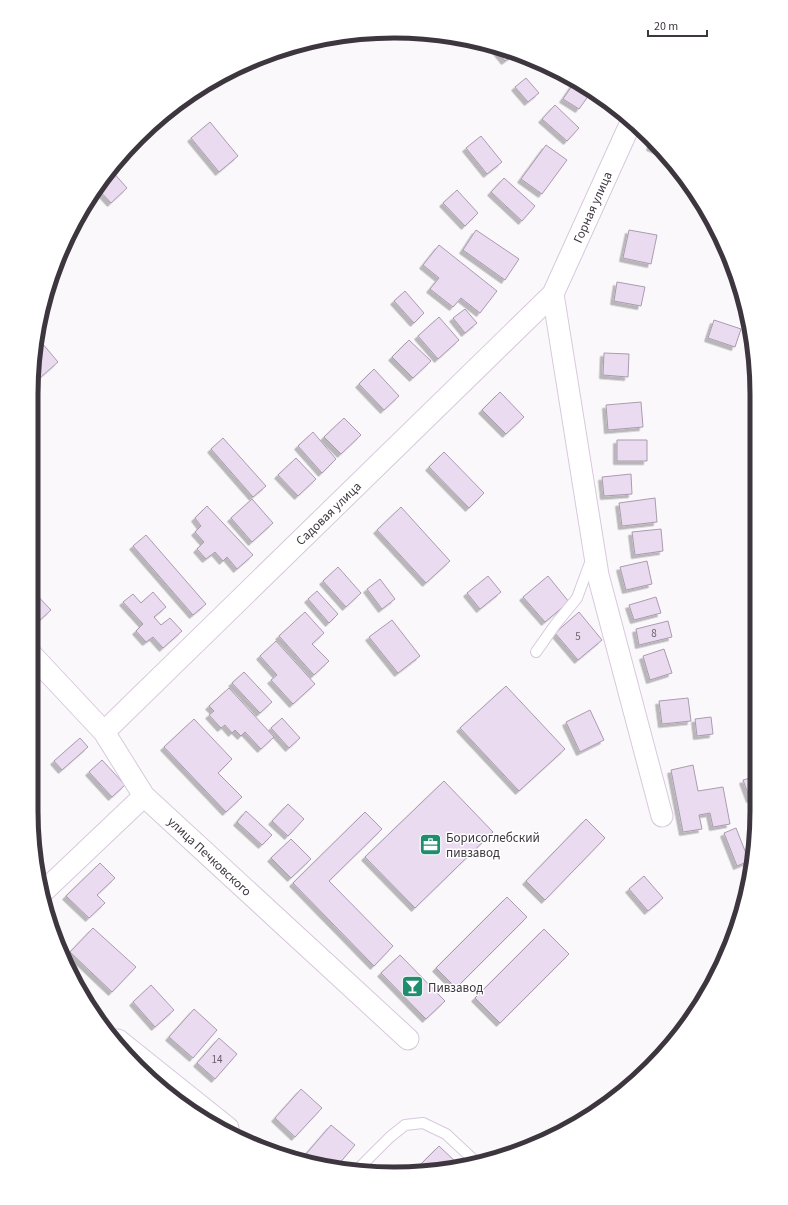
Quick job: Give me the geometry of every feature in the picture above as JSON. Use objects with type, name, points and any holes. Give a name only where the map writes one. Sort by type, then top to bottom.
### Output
[{"type":"street","name":"Горная улица","points":[[553,294],[629,126]]},
{"type":"street","points":[[553,294],[598,575],[662,816]]},
{"type":"street","name":"Садовая улица","points":[[104,732],[553,294]]},
{"type":"street","name":"улица Печковского","points":[[38,661],[104,732],[144,796],[408,1040]]},
{"type":"street","points":[[47,888],[144,796]]},
{"type":"street","points":[[133,1054],[177,1093]]},
{"type":"lane","points":[[536,652],[577,598],[594,553]]},
{"type":"lane","points":[[362,1165],[390,1137],[405,1125],[423,1123],[446,1134],[472,1158]]},
{"type":"building","points":[[500,54],[510,58],[505,61]]},
{"type":"building","points":[[526,78],[539,93],[528,102],[515,87]]},
{"type":"building","points":[[572,86],[588,96],[579,109],[563,99]]},
{"type":"building","points":[[555,105],[579,128],[567,141],[542,119]]},
{"type":"building","points":[[210,122],[238,156],[219,172],[191,138]]},
{"type":"building","points":[[481,136],[502,162],[487,174],[466,148]]},
{"type":"building","points":[[546,145],[567,160],[542,194],[521,179]]},
{"type":"building","points":[[114,174],[127,188],[111,203],[101,192]]},
{"type":"building","points":[[504,178],[535,206],[522,221],[491,192]]},
{"type":"building","points":[[457,190],[478,213],[465,226],[443,203]]},
{"type":"building","points":[[476,230],[519,259],[505,280],[463,250]]},
{"type":"building","points":[[629,230],[657,235],[651,264],[623,258]]},
{"type":"building","points":[[439,245],[497,291],[480,313],[461,298],[453,307],[430,289],[439,278],[423,265]]},
{"type":"building","points":[[617,282],[645,287],[641,306],[614,301]]},
{"type":"building","points":[[405,291],[424,313],[414,323],[394,301]]},
{"type":"building","points":[[465,309],[477,323],[465,333],[453,318]]},
{"type":"building","points":[[439,317],[459,340],[438,359],[418,336]]},
{"type":"building","points":[[714,320],[741,329],[735,347],[708,338]]},
{"type":"building","points":[[409,340],[431,361],[413,378],[392,357]]},
{"type":"building","points":[[42,343],[58,362],[39,379]]},
{"type":"building","points":[[604,353],[629,354],[628,377],[603,375]]},
{"type":"building","points":[[374,369],[399,396],[384,410],[359,384]]},
{"type":"building","points":[[500,392],[524,417],[506,434],[482,410]]},
{"type":"building","points":[[641,402],[643,427],[608,430],[606,405]]},
{"type":"building","points":[[344,418],[361,435],[341,454],[324,437]]},
{"type":"building","points":[[313,432],[336,459],[322,473],[298,446]]},
{"type":"building","points":[[223,438],[266,486],[253,497],[211,449]]},
{"type":"building","points":[[617,440],[647,440],[647,461],[617,461]]},
{"type":"building","points":[[444,452],[484,493],[469,508],[429,467]]},
{"type":"building","points":[[296,458],[316,479],[298,496],[278,475]]},
{"type":"building","points":[[631,474],[632,494],[604,496],[602,477]]},
{"type":"building","points":[[655,498],[657,522],[622,526],[619,503]]},
{"type":"building","points":[[252,499],[273,523],[252,542],[231,518]]},
{"type":"building","points":[[207,506],[253,555],[237,569],[227,557],[223,561],[215,552],[206,559],[197,549],[204,542],[195,532],[201,526],[195,518]]},
{"type":"building","points":[[401,507],[450,561],[426,583],[377,530]]},
{"type":"building","points":[[661,529],[663,551],[635,555],[632,532]]},
{"type":"building","points":[[146,535],[206,604],[193,615],[133,546]]},
{"type":"building","points":[[647,561],[652,584],[626,590],[620,567]]},
{"type":"building","points":[[338,567],[361,593],[346,607],[323,581]]},
{"type":"building","points":[[488,576],[501,592],[480,609],[467,593]]},
{"type":"building","points":[[548,576],[569,602],[545,622],[523,597]]},
{"type":"building","points":[[380,579],[395,599],[382,609],[367,589]]},
{"type":"building","points":[[317,591],[338,614],[329,623],[308,599]]},
{"type":"building","points":[[153,592],[166,607],[154,617],[161,625],[170,618],[182,631],[163,648],[153,637],[146,642],[136,631],[143,624],[123,602],[133,594],[141,603]]},
{"type":"building","points":[[38,596],[51,610],[39,621],[38,620]]},
{"type":"building","points":[[656,597],[661,613],[634,620],[629,605]]},
{"type":"building","points":[[305,612],[324,633],[312,644],[329,661],[314,675],[279,636]]},
{"type":"building","points":[[579,612],[602,640],[578,660],[555,633]]},
{"type":"building","points":[[392,620],[420,656],[398,673],[369,637]]},
{"type":"building","points":[[668,621],[672,637],[639,645],[636,629]]},
{"type":"building","points":[[276,641],[315,684],[293,704],[271,680],[277,675],[260,656]]},
{"type":"building","points":[[664,649],[672,673],[650,680],[643,656]]},
{"type":"building","points":[[244,672],[272,702],[260,713],[232,683]]},
{"type":"building","points":[[506,686],[565,749],[519,791],[460,728]]},
{"type":"building","points":[[229,688],[274,737],[261,749],[245,732],[241,736],[235,730],[232,733],[225,725],[221,728],[209,715],[214,711],[209,706]]},
{"type":"building","points":[[688,698],[691,721],[662,724],[659,701]]},
{"type":"building","points":[[590,710],[604,740],[580,752],[566,722]]},
{"type":"building","points":[[711,717],[713,734],[697,736],[695,719]]},
{"type":"building","points":[[282,718],[300,738],[289,748],[271,728]]},
{"type":"building","points":[[194,719],[232,759],[218,773],[242,797],[226,812],[164,747]]},
{"type":"building","points":[[80,738],[88,747],[62,770],[54,761]]},
{"type":"building","points":[[102,760],[125,785],[112,797],[89,772]]},
{"type":"building","points":[[693,765],[698,791],[723,787],[730,824],[713,827],[710,813],[699,815],[702,829],[683,832],[671,770]]},
{"type":"building","points":[[750,778],[750,799],[743,780]]},
{"type":"building","points":[[444,781],[493,832],[415,908],[365,857]]},
{"type":"building","points":[[288,804],[304,819],[288,836],[272,821]]},
{"type":"building","points":[[246,811],[272,835],[262,845],[237,822]]},
{"type":"building","points":[[365,812],[382,829],[329,881],[393,946],[374,966],[293,883]]},
{"type":"building","points":[[586,819],[605,838],[545,900],[526,881]]},
{"type":"building","points":[[736,828],[747,856],[746,862],[737,866],[724,833]]},
{"type":"building","points":[[291,839],[311,859],[291,878],[271,858]]},
{"type":"building","points":[[100,863],[115,878],[97,895],[105,903],[89,918],[66,896]]},
{"type":"building","points":[[644,876],[663,898],[648,911],[629,889]]},
{"type":"building","points":[[507,897],[527,917],[456,988],[436,968]]},
{"type":"building","points":[[93,928],[136,967],[112,992],[70,952]]},
{"type":"building","points":[[544,929],[569,954],[500,1023],[475,998]]},
{"type":"building","points":[[400,955],[445,1001],[426,1019],[381,973]]},
{"type":"building","points":[[151,985],[174,1010],[155,1027],[133,1002]]},
{"type":"building","points":[[194,1009],[217,1030],[193,1058],[169,1037]]},
{"type":"building","points":[[219,1038],[237,1054],[215,1079],[197,1063]]},
{"type":"building","points":[[301,1089],[322,1108],[295,1137],[275,1118]]},
{"type":"building","points":[[331,1125],[355,1145],[340,1163],[308,1156],[306,1154]]},
{"type":"building","points":[[439,1146],[455,1161],[440,1164],[419,1166]]},
{"type":"place","name":"Борисоглебский пивзавод","points":[[430,844]]},
{"type":"place","name":"Пивзавод","points":[[413,987]]}]
